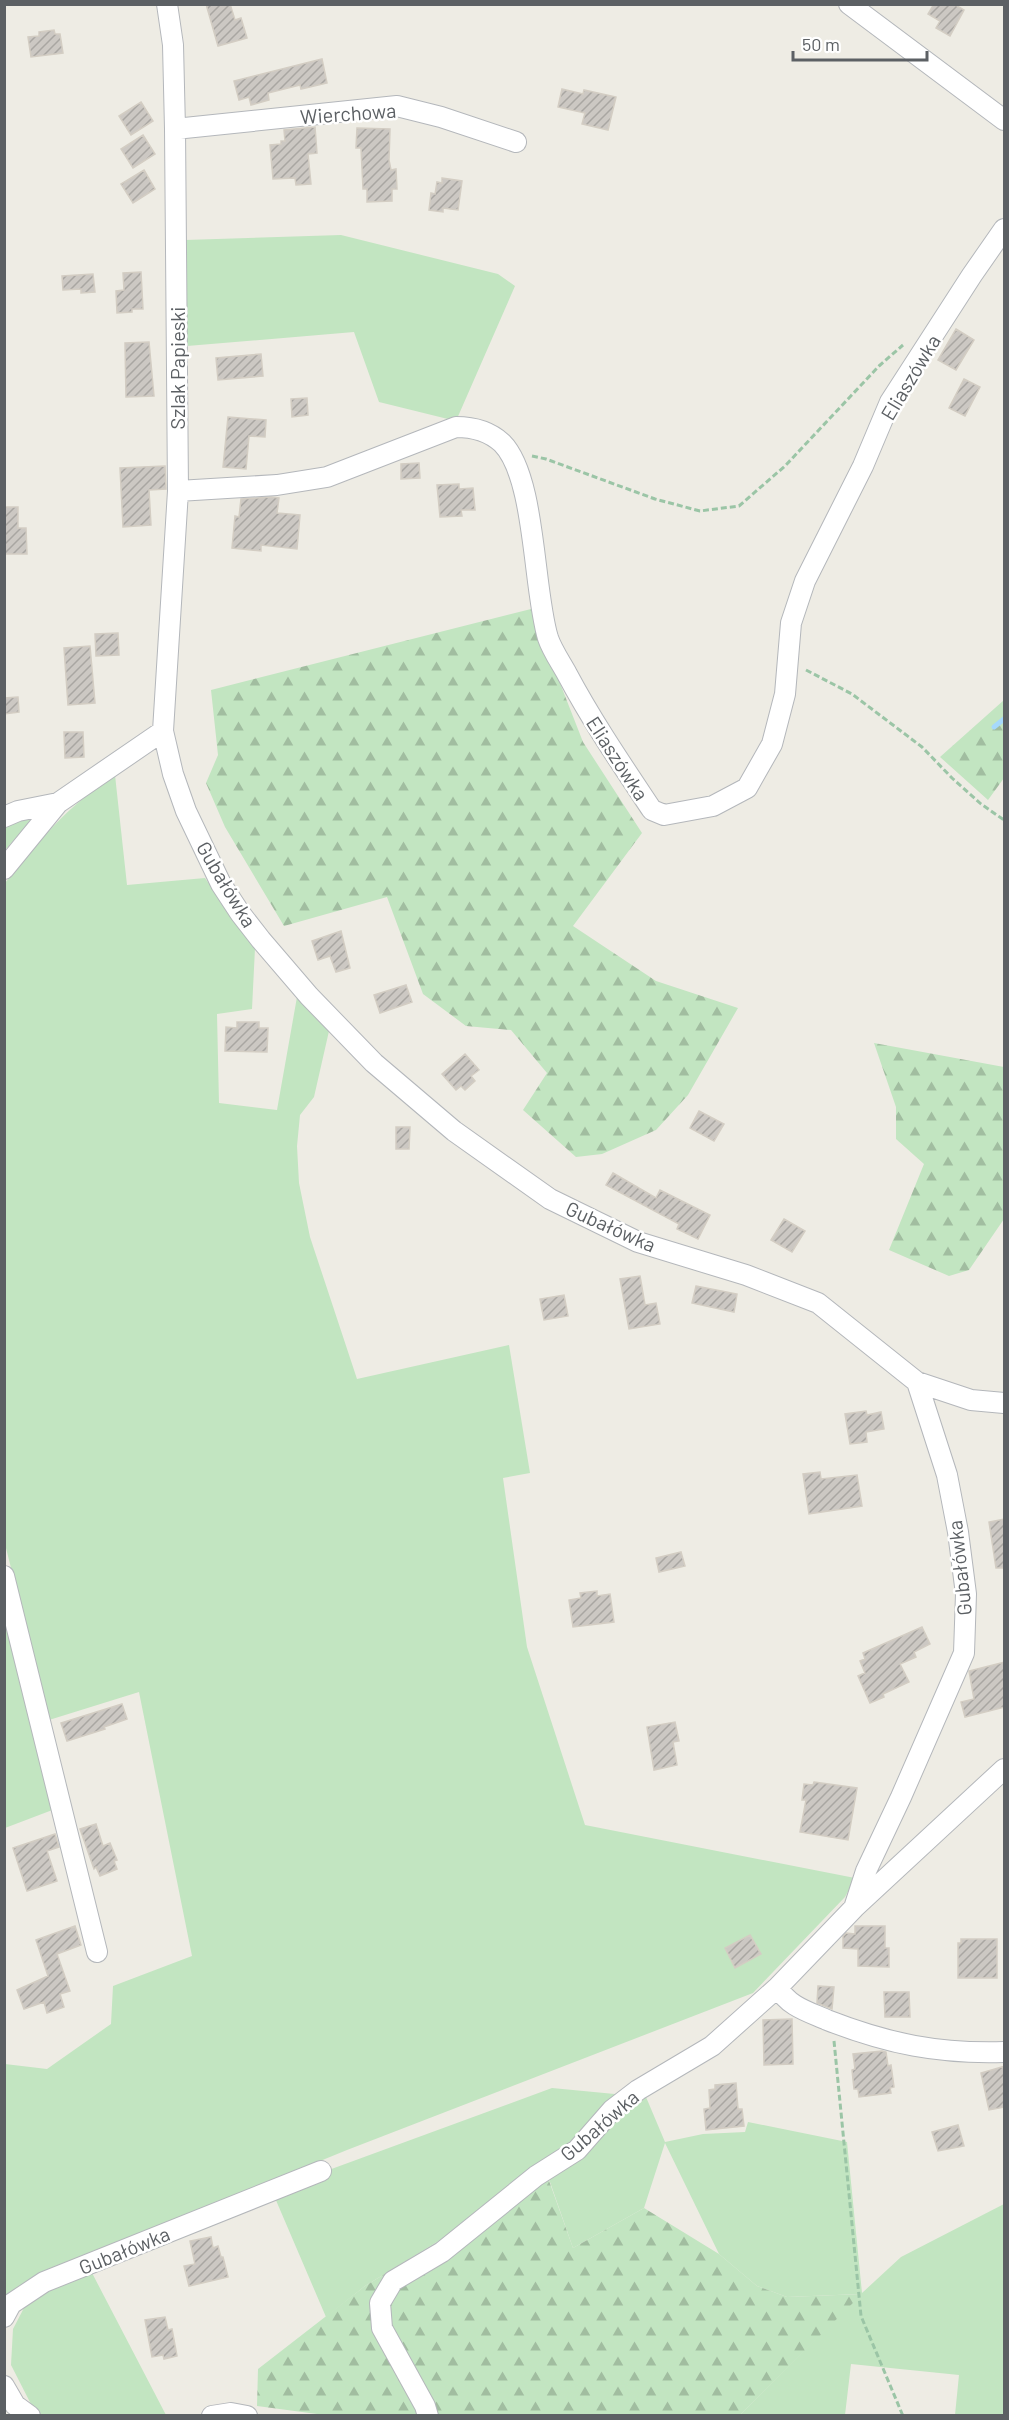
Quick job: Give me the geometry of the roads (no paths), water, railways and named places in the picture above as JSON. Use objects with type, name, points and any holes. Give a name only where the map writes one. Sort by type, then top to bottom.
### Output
[{"type":"street","name":"Szlak Papieski","points":[[163,731],[178,491],[176,129],[173,45],[167,4]]},
{"type":"street","points":[[849,4],[1005,120]]},
{"type":"street","name":"Wierchowa","points":[[176,129],[397,106],[441,117],[516,142]]},
{"type":"street","name":"Eliaszówka","points":[[178,491],[277,485],[327,477],[456,427],[474,428],[489,434],[510,453],[518,470],[526,501],[548,639],[587,711],[652,810],[664,815],[713,806],[747,788],[772,744],[785,694],[791,623],[805,581],[863,466],[890,402],[972,275],[1005,229]]},
{"type":"street","points":[[4,869],[58,803],[163,731]]},
{"type":"street","name":"Gubałówka","points":[[163,731],[172,774],[186,811],[221,884],[240,913],[309,996],[374,1063],[454,1131],[550,1199],[638,1242],[746,1275],[818,1303],[917,1382],[947,1475],[958,1532],[966,1594],[964,1653],[866,1871],[854,1908]]},
{"type":"street","points":[[4,817],[18,811],[58,803]]},
{"type":"street","points":[[917,1382],[970,1400],[1005,1403]]},
{"type":"street","points":[[4,1576],[97,1952]]},
{"type":"street","name":"Gubałówka","points":[[428,2415],[382,2328],[380,2303],[393,2281],[442,2252],[536,2176],[578,2150],[612,2110],[638,2090],[712,2046],[778,1987],[854,1908],[1005,1769]]},
{"type":"street","points":[[778,1987],[782,1994],[798,2008],[867,2036],[913,2047],[972,2053],[1005,2052]]},
{"type":"street","name":"Gubałówka","points":[[4,2317],[11,2304],[44,2282],[321,2171]]},
{"type":"street","points":[[4,2386],[15,2405],[30,2415]]},
{"type":"street","points":[[212,2415],[231,2413],[247,2415]]},
{"type":"waterway","points":[[994,727],[1004,719]]}]
